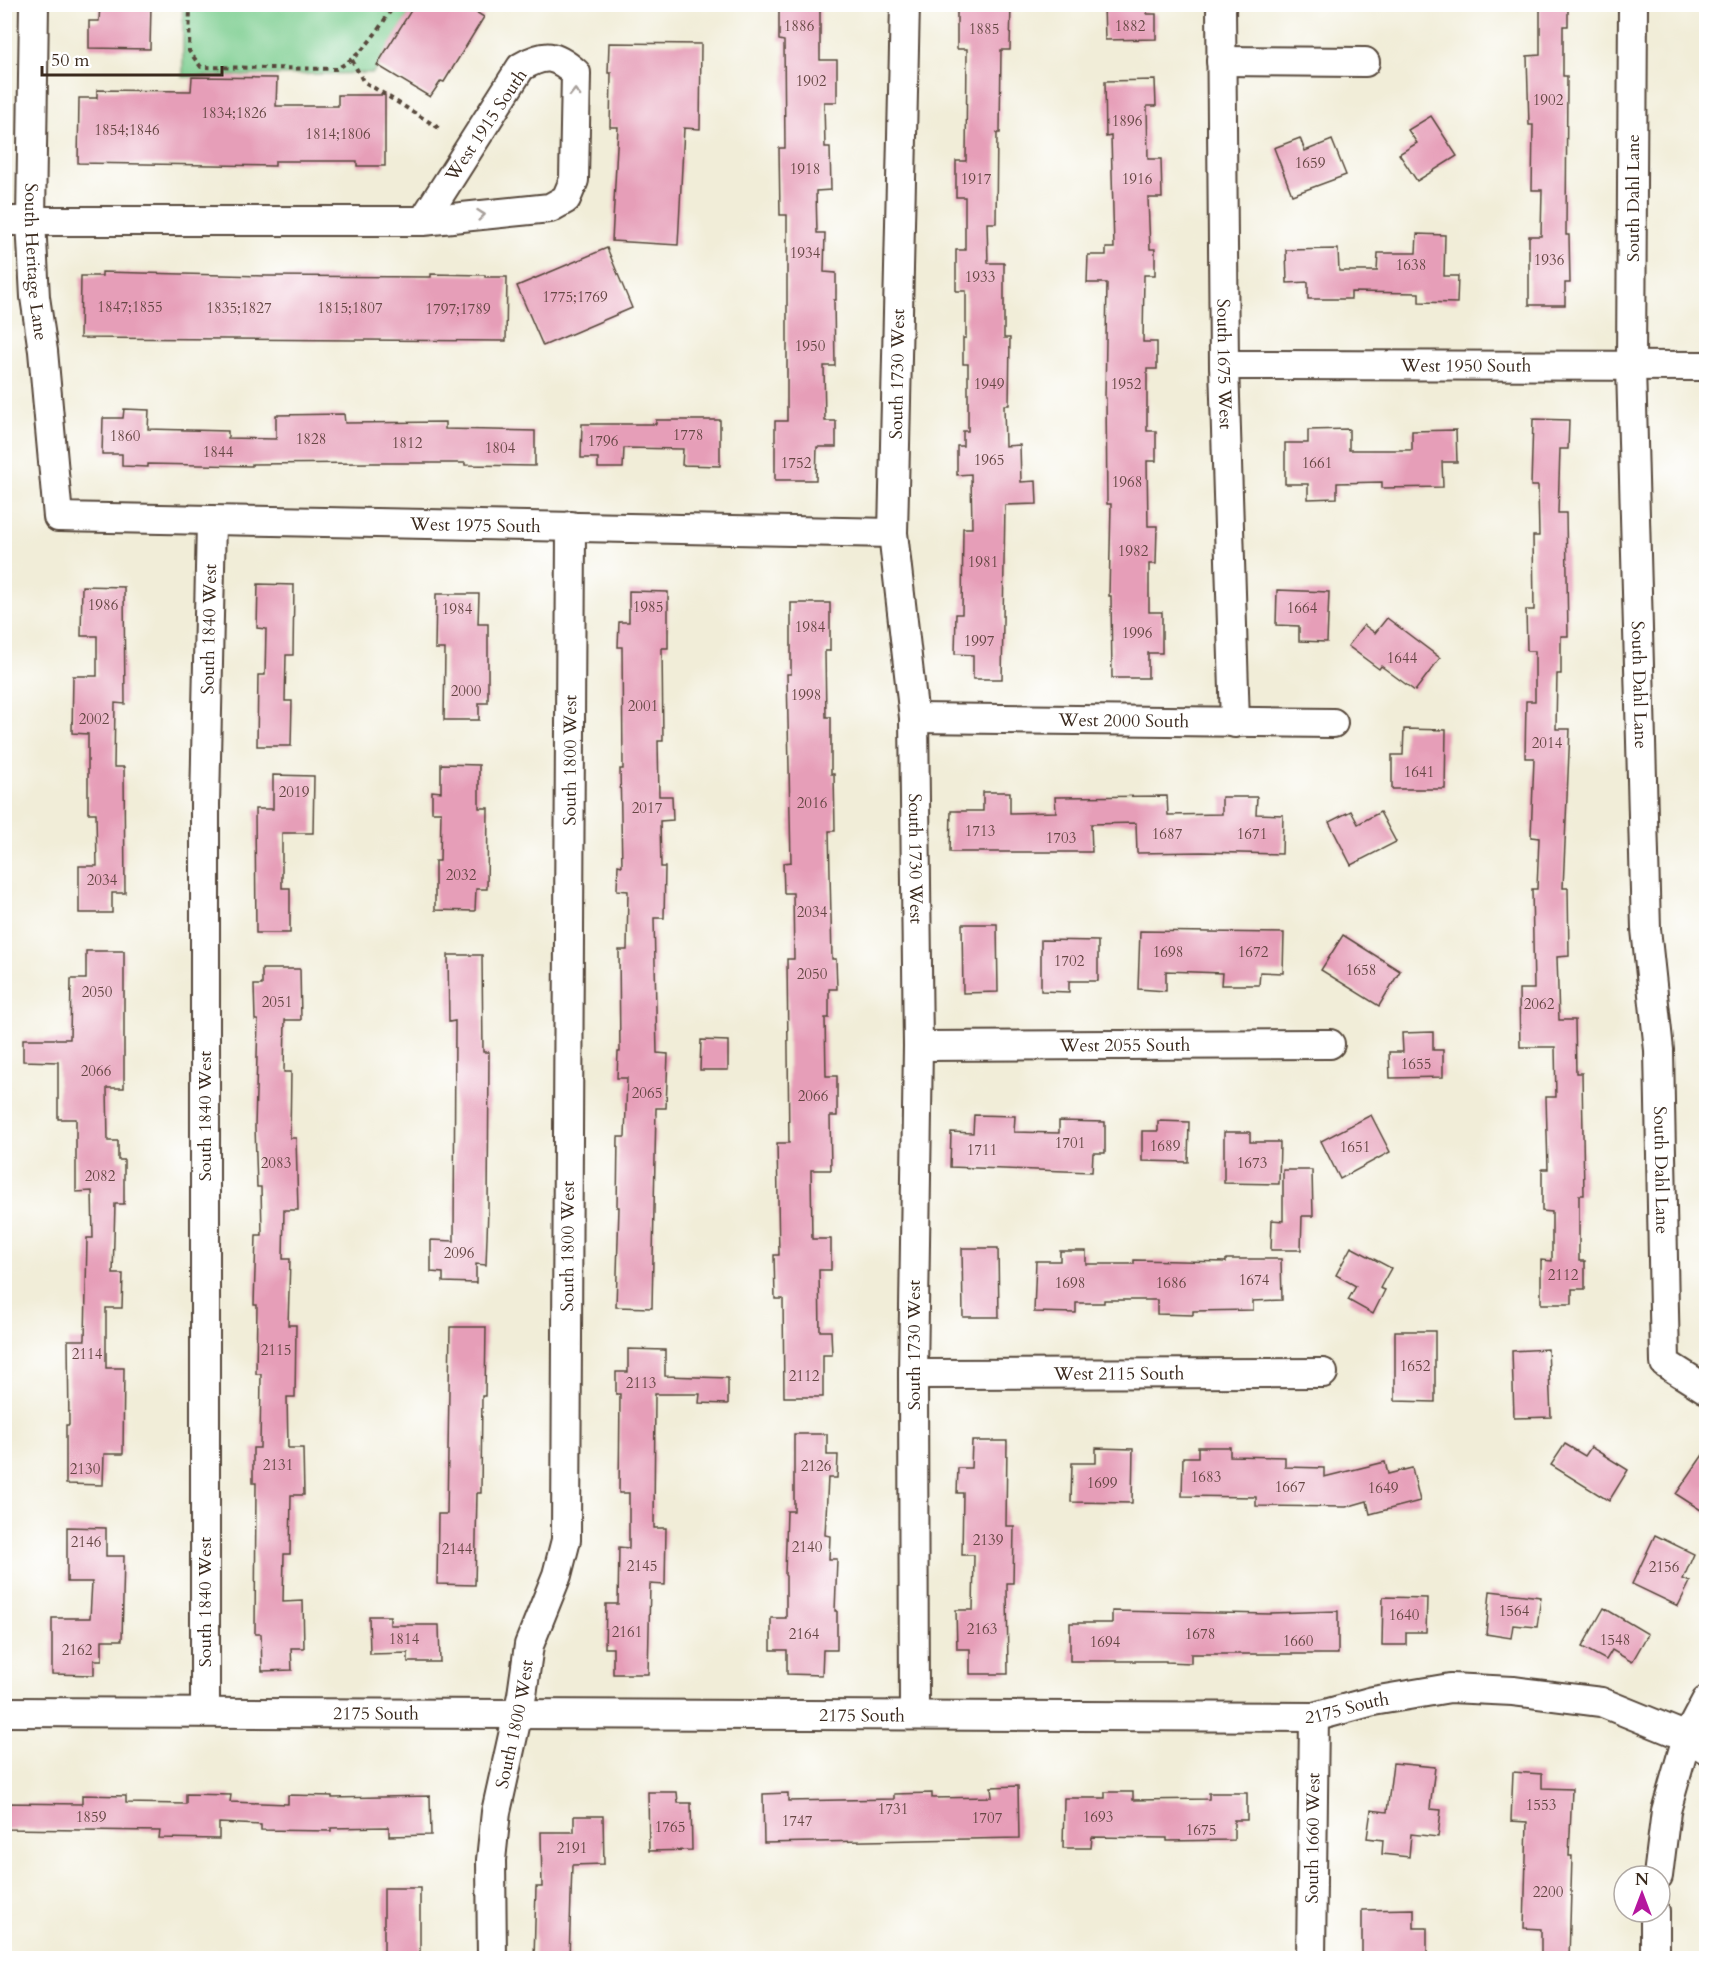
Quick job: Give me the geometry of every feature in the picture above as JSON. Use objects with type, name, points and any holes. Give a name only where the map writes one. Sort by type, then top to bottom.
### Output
[{"type":"street","name":"South Heritage Lane","points":[[34,4],[18,221],[35,297],[58,517]]},
{"type":"street","name":"South 1730 West","points":[[905,4],[893,533],[914,718],[918,1046],[914,1374],[914,1715]]},
{"type":"street","name":"South 1675 West","points":[[1221,4],[1224,365],[1235,723]]},
{"type":"street","name":"South Dahl Lane","points":[[1633,4],[1631,367],[1646,929],[1659,1050],[1665,1363],[1707,1389]]},
{"type":"street","name":"West 1915 South","points":[[18,221],[423,221],[550,208],[566,199],[574,180],[576,73],[562,60],[547,57],[536,58],[521,66],[423,221]]},
{"type":"street","points":[[1221,60],[1365,62]]},
{"type":"street","name":"West 1950 South","points":[[1224,365],[1707,366]]},
{"type":"street","name":"West 1975 South","points":[[58,517],[893,533]]},
{"type":"street","name":"South 1840 West","points":[[205,1711],[206,805],[211,521]]},
{"type":"street","name":"South 1800 West","points":[[492,1959],[491,1860],[496,1812],[518,1714],[529,1645],[557,1575],[566,1540],[571,526]]},
{"type":"street","name":"West 2000 South","points":[[914,718],[1333,723]]},
{"type":"street","name":"West 2055 South","points":[[918,1046],[1330,1044]]},
{"type":"street","name":"West 2115 South","points":[[914,1374],[1323,1372]]},
{"type":"street","name":"2175 South","points":[[4,1712],[1314,1717],[1373,1701],[1449,1688],[1512,1691],[1601,1702],[1697,1743]]},
{"type":"street","points":[[1659,1864],[1666,1811],[1697,1743],[1707,1701]]},
{"type":"street","name":"South 1660 West","points":[[1311,1959],[1314,1717]]},
{"type":"street","points":[[1655,1924],[1655,1959]]},
{"type":"path","points":[[190,4],[189,51],[201,66],[336,69],[352,60],[368,44],[396,4]]},
{"type":"path","points":[[352,60],[363,81],[439,128]]},
{"type":"green space","points":[[183,5],[415,5],[373,73],[183,77]]},
{"type":"building","points":[[100,4],[151,4],[150,49],[89,48],[89,21],[99,21]]},
{"type":"building","points":[[415,4],[463,4],[484,17],[444,82],[441,81],[430,97],[377,65]]},
{"type":"building","points":[[779,4],[820,4],[820,60],[837,60],[837,102],[824,102],[825,147],[830,147],[831,190],[816,191],[817,233],[825,233],[824,272],[836,273],[835,366],[824,366],[825,421],[836,421],[836,447],[817,447],[816,480],[775,480],[775,421],[787,421],[787,215],[780,215],[779,148],[785,148],[784,41],[779,40]]},
{"type":"building","points":[[975,4],[1011,4],[1010,50],[1001,50],[996,223],[987,223],[988,263],[1004,263],[1004,338],[1010,338],[1009,405],[1004,405],[1005,446],[1020,445],[1021,482],[1036,481],[1037,504],[1005,505],[1002,679],[973,679],[973,655],[955,654],[956,614],[962,614],[963,528],[972,528],[971,474],[957,475],[957,446],[963,446],[963,431],[968,431],[968,364],[963,364],[963,338],[966,338],[966,291],[956,291],[956,250],[965,250],[965,197],[956,197],[956,161],[966,161],[967,49],[957,49],[957,9],[975,9]]},
{"type":"building","points":[[1104,4],[1147,4],[1147,14],[1156,14],[1156,39],[1105,40]]},
{"type":"building","points":[[1540,4],[1568,4],[1568,26],[1563,26],[1563,76],[1567,76],[1566,235],[1569,235],[1570,283],[1565,283],[1565,305],[1529,305],[1529,236],[1541,236],[1542,190],[1532,190],[1533,125],[1529,125],[1527,56],[1540,55]]},
{"type":"building","points":[[609,43],[701,44],[700,129],[684,128],[678,245],[612,241],[618,127],[610,127]]},
{"type":"building","points":[[192,77],[277,78],[276,106],[338,106],[338,95],[385,95],[385,166],[357,166],[357,161],[275,161],[275,166],[78,163],[79,98],[97,98],[97,90],[191,91]]},
{"type":"building","points":[[1155,80],[1156,106],[1147,106],[1148,159],[1161,159],[1162,198],[1148,198],[1150,249],[1155,249],[1155,275],[1144,275],[1143,342],[1157,342],[1157,369],[1147,369],[1147,431],[1156,431],[1156,461],[1147,461],[1148,526],[1157,526],[1156,564],[1149,564],[1149,612],[1162,612],[1162,653],[1148,653],[1148,678],[1112,678],[1111,596],[1109,596],[1111,504],[1107,504],[1105,398],[1107,283],[1087,283],[1088,255],[1106,255],[1106,248],[1114,248],[1111,136],[1106,137],[1105,81]]},
{"type":"building","points":[[1431,116],[1457,156],[1417,181],[1399,154],[1417,143],[1408,130]]},
{"type":"building","points":[[1300,138],[1305,151],[1332,140],[1346,175],[1292,195],[1274,148]]},
{"type":"building","points":[[1417,234],[1445,235],[1444,276],[1458,276],[1457,303],[1419,302],[1419,293],[1351,292],[1351,299],[1308,299],[1308,282],[1287,283],[1286,250],[1338,249],[1339,271],[1377,271],[1378,253],[1416,253]]},
{"type":"building","points":[[607,248],[632,308],[543,346],[517,286]]},
{"type":"building","points":[[102,272],[266,276],[431,277],[431,274],[507,277],[506,341],[80,338],[81,276],[102,276]]},
{"type":"building","points":[[124,409],[149,410],[148,429],[228,431],[228,438],[276,439],[276,415],[344,414],[345,423],[445,422],[445,429],[535,431],[535,466],[368,463],[122,466],[122,454],[102,454],[103,418],[123,418]]},
{"type":"building","points":[[1533,419],[1569,420],[1568,449],[1560,449],[1558,513],[1566,513],[1568,636],[1561,636],[1561,674],[1557,674],[1556,729],[1570,729],[1563,888],[1568,888],[1569,956],[1557,957],[1559,1020],[1575,1020],[1576,1073],[1582,1073],[1584,1195],[1579,1195],[1579,1261],[1585,1261],[1585,1289],[1572,1289],[1572,1304],[1541,1304],[1541,1260],[1552,1261],[1552,1212],[1542,1211],[1542,1169],[1548,1169],[1546,1097],[1556,1097],[1555,1047],[1520,1047],[1519,989],[1534,989],[1532,889],[1537,889],[1539,838],[1531,837],[1534,758],[1525,758],[1526,701],[1535,701],[1535,651],[1527,651],[1526,610],[1534,610],[1533,536],[1539,536],[1538,486],[1531,486]]},
{"type":"building","points":[[656,420],[720,420],[720,466],[682,465],[683,449],[624,448],[623,468],[598,468],[598,458],[581,458],[582,424],[656,424]]},
{"type":"building","points":[[1349,429],[1349,450],[1412,450],[1412,431],[1456,430],[1457,462],[1442,462],[1443,487],[1382,488],[1382,482],[1337,483],[1337,498],[1308,499],[1308,484],[1285,484],[1285,443],[1308,443],[1308,430]]},
{"type":"building","points":[[258,584],[294,585],[293,655],[286,655],[285,701],[292,701],[291,746],[257,746],[258,675],[265,675],[266,629],[257,628]]},
{"type":"building","points":[[82,586],[124,587],[125,704],[115,703],[114,767],[124,767],[125,893],[112,893],[112,913],[79,913],[79,866],[97,866],[96,813],[88,813],[88,734],[72,733],[73,676],[97,676],[97,636],[81,636]]},
{"type":"building","points":[[1277,590],[1329,592],[1327,642],[1299,641],[1299,626],[1276,625]]},
{"type":"building","points":[[629,591],[668,592],[668,648],[662,648],[663,741],[658,741],[659,796],[672,796],[673,820],[660,821],[661,867],[665,867],[664,918],[654,918],[657,1053],[668,1054],[666,1108],[656,1108],[652,1308],[616,1307],[619,1207],[617,1207],[618,1137],[625,1137],[627,1078],[617,1078],[618,1052],[620,1052],[619,950],[627,950],[628,891],[617,890],[618,865],[622,866],[620,769],[623,769],[622,647],[618,647],[619,622],[629,622]]},
{"type":"building","points":[[436,594],[479,594],[478,624],[488,624],[488,703],[479,703],[479,720],[444,720],[445,649],[435,649]]},
{"type":"building","points":[[791,603],[830,603],[830,651],[825,651],[826,717],[831,717],[831,774],[834,774],[835,831],[829,831],[832,959],[836,959],[837,989],[829,989],[829,1018],[825,1018],[826,1076],[837,1076],[837,1116],[830,1116],[831,1170],[811,1170],[812,1239],[831,1239],[831,1270],[819,1270],[820,1331],[831,1331],[832,1355],[823,1355],[823,1397],[784,1397],[783,1299],[775,1299],[774,1255],[779,1255],[777,1143],[789,1143],[787,959],[794,959],[793,893],[784,893],[783,863],[791,862],[787,674],[791,674]]},
{"type":"building","points":[[1387,618],[1440,658],[1415,691],[1381,666],[1379,669],[1348,646],[1364,625],[1375,633]]},
{"type":"building","points":[[1404,729],[1446,730],[1445,789],[1392,789],[1392,755],[1403,755]]},
{"type":"building","points":[[441,764],[479,765],[479,808],[488,808],[487,889],[476,889],[475,911],[435,910],[435,861],[440,861],[441,812],[432,812],[432,791],[441,792]]},
{"type":"building","points":[[273,775],[314,776],[313,833],[282,833],[282,888],[290,888],[290,933],[256,933],[255,809],[273,809]]},
{"type":"building","points":[[983,792],[1010,792],[1010,813],[1056,812],[1055,797],[1167,796],[1168,815],[1222,814],[1222,797],[1257,797],[1256,814],[1283,815],[1282,854],[1137,853],[1136,823],[1091,824],[1092,852],[950,852],[951,811],[983,811]]},
{"type":"building","points":[[1351,811],[1358,824],[1380,812],[1396,842],[1351,865],[1329,822]]},
{"type":"building","points":[[962,924],[997,924],[998,992],[963,993]]},
{"type":"building","points":[[1140,931],[1284,933],[1283,973],[1260,972],[1259,985],[1221,985],[1222,973],[1166,971],[1166,991],[1138,989]]},
{"type":"building","points":[[1343,935],[1400,971],[1379,1006],[1321,970]]},
{"type":"building","points":[[1041,940],[1098,941],[1098,981],[1069,981],[1069,992],[1041,991]]},
{"type":"building","points":[[86,951],[124,951],[124,1088],[107,1088],[108,1141],[118,1141],[118,1160],[124,1160],[124,1204],[115,1204],[113,1274],[123,1274],[122,1308],[106,1308],[106,1368],[124,1368],[123,1454],[104,1454],[103,1485],[66,1484],[66,1425],[69,1425],[68,1340],[85,1340],[87,1238],[93,1238],[92,1191],[76,1192],[76,1119],[58,1119],[58,1062],[23,1061],[23,1039],[70,1039],[71,979],[86,979]]},
{"type":"building","points":[[448,955],[482,955],[483,1052],[489,1052],[488,1209],[486,1265],[476,1264],[476,1283],[443,1282],[443,1273],[431,1272],[431,1240],[454,1241],[455,1021],[449,1022]]},
{"type":"building","points":[[262,969],[300,969],[301,1020],[285,1020],[284,1072],[291,1072],[290,1138],[296,1138],[298,1210],[284,1210],[283,1259],[290,1259],[288,1325],[296,1325],[295,1397],[287,1397],[288,1448],[303,1448],[304,1495],[291,1495],[290,1554],[284,1554],[283,1602],[303,1601],[304,1648],[291,1648],[292,1670],[262,1671],[261,1634],[255,1634],[256,1483],[253,1483],[253,1448],[260,1448],[261,1374],[256,1374],[257,1305],[254,1305],[256,1235],[262,1235],[261,1187],[257,1187],[255,1127],[258,1020],[255,1020],[254,985],[262,985]]},
{"type":"building","points":[[1433,1032],[1433,1050],[1443,1050],[1443,1077],[1390,1078],[1389,1052],[1403,1052],[1402,1033]]},
{"type":"building","points":[[701,1040],[728,1041],[728,1070],[700,1070]]},
{"type":"building","points":[[974,1115],[1015,1116],[1014,1132],[1059,1133],[1059,1121],[1105,1122],[1105,1153],[1093,1153],[1092,1172],[950,1167],[951,1132],[973,1133]]},
{"type":"building","points":[[1371,1115],[1390,1152],[1340,1179],[1321,1141]]},
{"type":"building","points":[[1158,1121],[1189,1122],[1188,1162],[1142,1161],[1142,1131],[1158,1131]]},
{"type":"building","points":[[1224,1132],[1250,1132],[1250,1142],[1280,1142],[1279,1184],[1224,1183]]},
{"type":"building","points":[[1283,1170],[1312,1170],[1313,1216],[1302,1216],[1301,1250],[1271,1250],[1272,1220],[1283,1221]]},
{"type":"building","points":[[1351,1247],[1391,1268],[1380,1288],[1385,1290],[1373,1314],[1348,1300],[1356,1286],[1336,1275]]},
{"type":"building","points":[[962,1248],[998,1248],[999,1317],[963,1317]]},
{"type":"building","points":[[1060,1251],[1086,1251],[1086,1264],[1134,1264],[1134,1260],[1226,1262],[1226,1259],[1281,1259],[1282,1300],[1253,1301],[1253,1310],[1193,1311],[1193,1315],[1157,1314],[1157,1300],[1104,1300],[1104,1303],[1076,1303],[1076,1313],[1034,1312],[1036,1261],[1060,1261]]},
{"type":"building","points":[[450,1327],[486,1327],[485,1396],[482,1396],[481,1493],[477,1493],[475,1585],[437,1584],[438,1514],[447,1514]]},
{"type":"building","points":[[1395,1331],[1435,1331],[1435,1402],[1395,1401]]},
{"type":"building","points":[[628,1349],[665,1350],[665,1376],[728,1378],[728,1404],[699,1403],[700,1394],[655,1394],[654,1528],[666,1528],[665,1585],[650,1584],[648,1674],[613,1674],[613,1648],[605,1648],[606,1604],[618,1604],[619,1547],[629,1548],[629,1493],[619,1493],[620,1394],[616,1394],[616,1372],[628,1372]]},
{"type":"building","points":[[1548,1349],[1551,1417],[1514,1418],[1512,1351]]},
{"type":"building","points":[[794,1434],[827,1434],[827,1455],[838,1455],[837,1478],[828,1478],[825,1535],[830,1536],[829,1559],[837,1559],[835,1611],[837,1611],[837,1650],[823,1650],[822,1675],[787,1674],[787,1650],[771,1650],[771,1618],[786,1618],[787,1511],[794,1511]]},
{"type":"building","points":[[972,1441],[1007,1441],[1006,1526],[1014,1526],[1013,1583],[1007,1583],[1008,1674],[970,1674],[970,1649],[957,1649],[956,1610],[973,1610],[974,1555],[962,1555],[963,1493],[957,1493],[958,1468],[971,1468]]},
{"type":"building","points":[[1565,1444],[1585,1456],[1591,1447],[1628,1470],[1609,1501],[1551,1465]]},
{"type":"building","points":[[1198,1447],[1230,1447],[1230,1456],[1285,1457],[1285,1467],[1324,1468],[1324,1477],[1385,1462],[1388,1474],[1412,1468],[1420,1501],[1370,1514],[1367,1501],[1346,1507],[1256,1506],[1256,1497],[1182,1496],[1183,1457],[1198,1457]]},
{"type":"building","points":[[1096,1448],[1133,1449],[1132,1503],[1071,1502],[1072,1463],[1096,1463]]},
{"type":"building","points":[[1707,1449],[1707,1514],[1676,1494]]},
{"type":"building","points":[[67,1527],[106,1528],[106,1556],[124,1556],[122,1640],[102,1640],[102,1660],[94,1660],[94,1675],[52,1674],[52,1618],[90,1618],[92,1582],[67,1582]]},
{"type":"building","points":[[1655,1535],[1694,1554],[1683,1579],[1690,1582],[1678,1606],[1632,1584]]},
{"type":"building","points":[[1490,1591],[1541,1597],[1537,1627],[1513,1625],[1511,1638],[1486,1634]]},
{"type":"building","points":[[1383,1597],[1427,1598],[1426,1632],[1406,1632],[1406,1645],[1382,1645]]},
{"type":"building","points":[[1604,1608],[1648,1634],[1632,1662],[1612,1650],[1606,1660],[1582,1647]]},
{"type":"building","points":[[1112,1611],[1271,1614],[1338,1611],[1338,1654],[1191,1654],[1191,1663],[1070,1661],[1070,1623],[1112,1623]]},
{"type":"building","points":[[369,1616],[390,1616],[390,1625],[439,1625],[440,1662],[408,1662],[408,1653],[370,1654]]},
{"type":"building","points":[[1393,1763],[1435,1767],[1430,1809],[1441,1810],[1438,1837],[1411,1834],[1409,1857],[1382,1854],[1383,1840],[1367,1838],[1371,1810],[1387,1812]]},
{"type":"building","points":[[1513,1772],[1542,1774],[1542,1788],[1572,1789],[1569,1856],[1572,1856],[1569,1959],[1541,1959],[1541,1929],[1524,1928],[1527,1822],[1511,1821]]},
{"type":"building","points":[[1018,1786],[1019,1838],[764,1843],[763,1794],[788,1793],[788,1801],[894,1799],[894,1794],[932,1793],[932,1798],[992,1797],[991,1787]]},
{"type":"building","points":[[648,1792],[677,1792],[678,1803],[691,1803],[692,1850],[649,1851]]},
{"type":"building","points":[[1105,1792],[1133,1792],[1133,1800],[1209,1799],[1209,1793],[1247,1793],[1247,1820],[1234,1820],[1234,1840],[1167,1841],[1167,1838],[1092,1837],[1091,1848],[1063,1848],[1064,1798],[1105,1798]]},
{"type":"building","points":[[186,1794],[231,1795],[230,1802],[288,1804],[288,1795],[332,1796],[332,1798],[430,1796],[431,1835],[389,1836],[389,1827],[331,1828],[331,1831],[261,1830],[261,1825],[219,1823],[219,1839],[159,1838],[160,1831],[4,1829],[4,1803],[82,1804],[82,1795],[126,1796],[126,1803],[186,1804]]},
{"type":"building","points":[[574,1816],[603,1816],[604,1864],[572,1865],[569,1959],[534,1959],[536,1887],[542,1887],[541,1832],[574,1832]]},
{"type":"building","points":[[384,1888],[420,1888],[420,1959],[384,1959]]},
{"type":"building","points":[[1414,1909],[1414,1928],[1427,1928],[1427,1953],[1412,1954],[1412,1959],[1362,1959],[1362,1910]]}]
